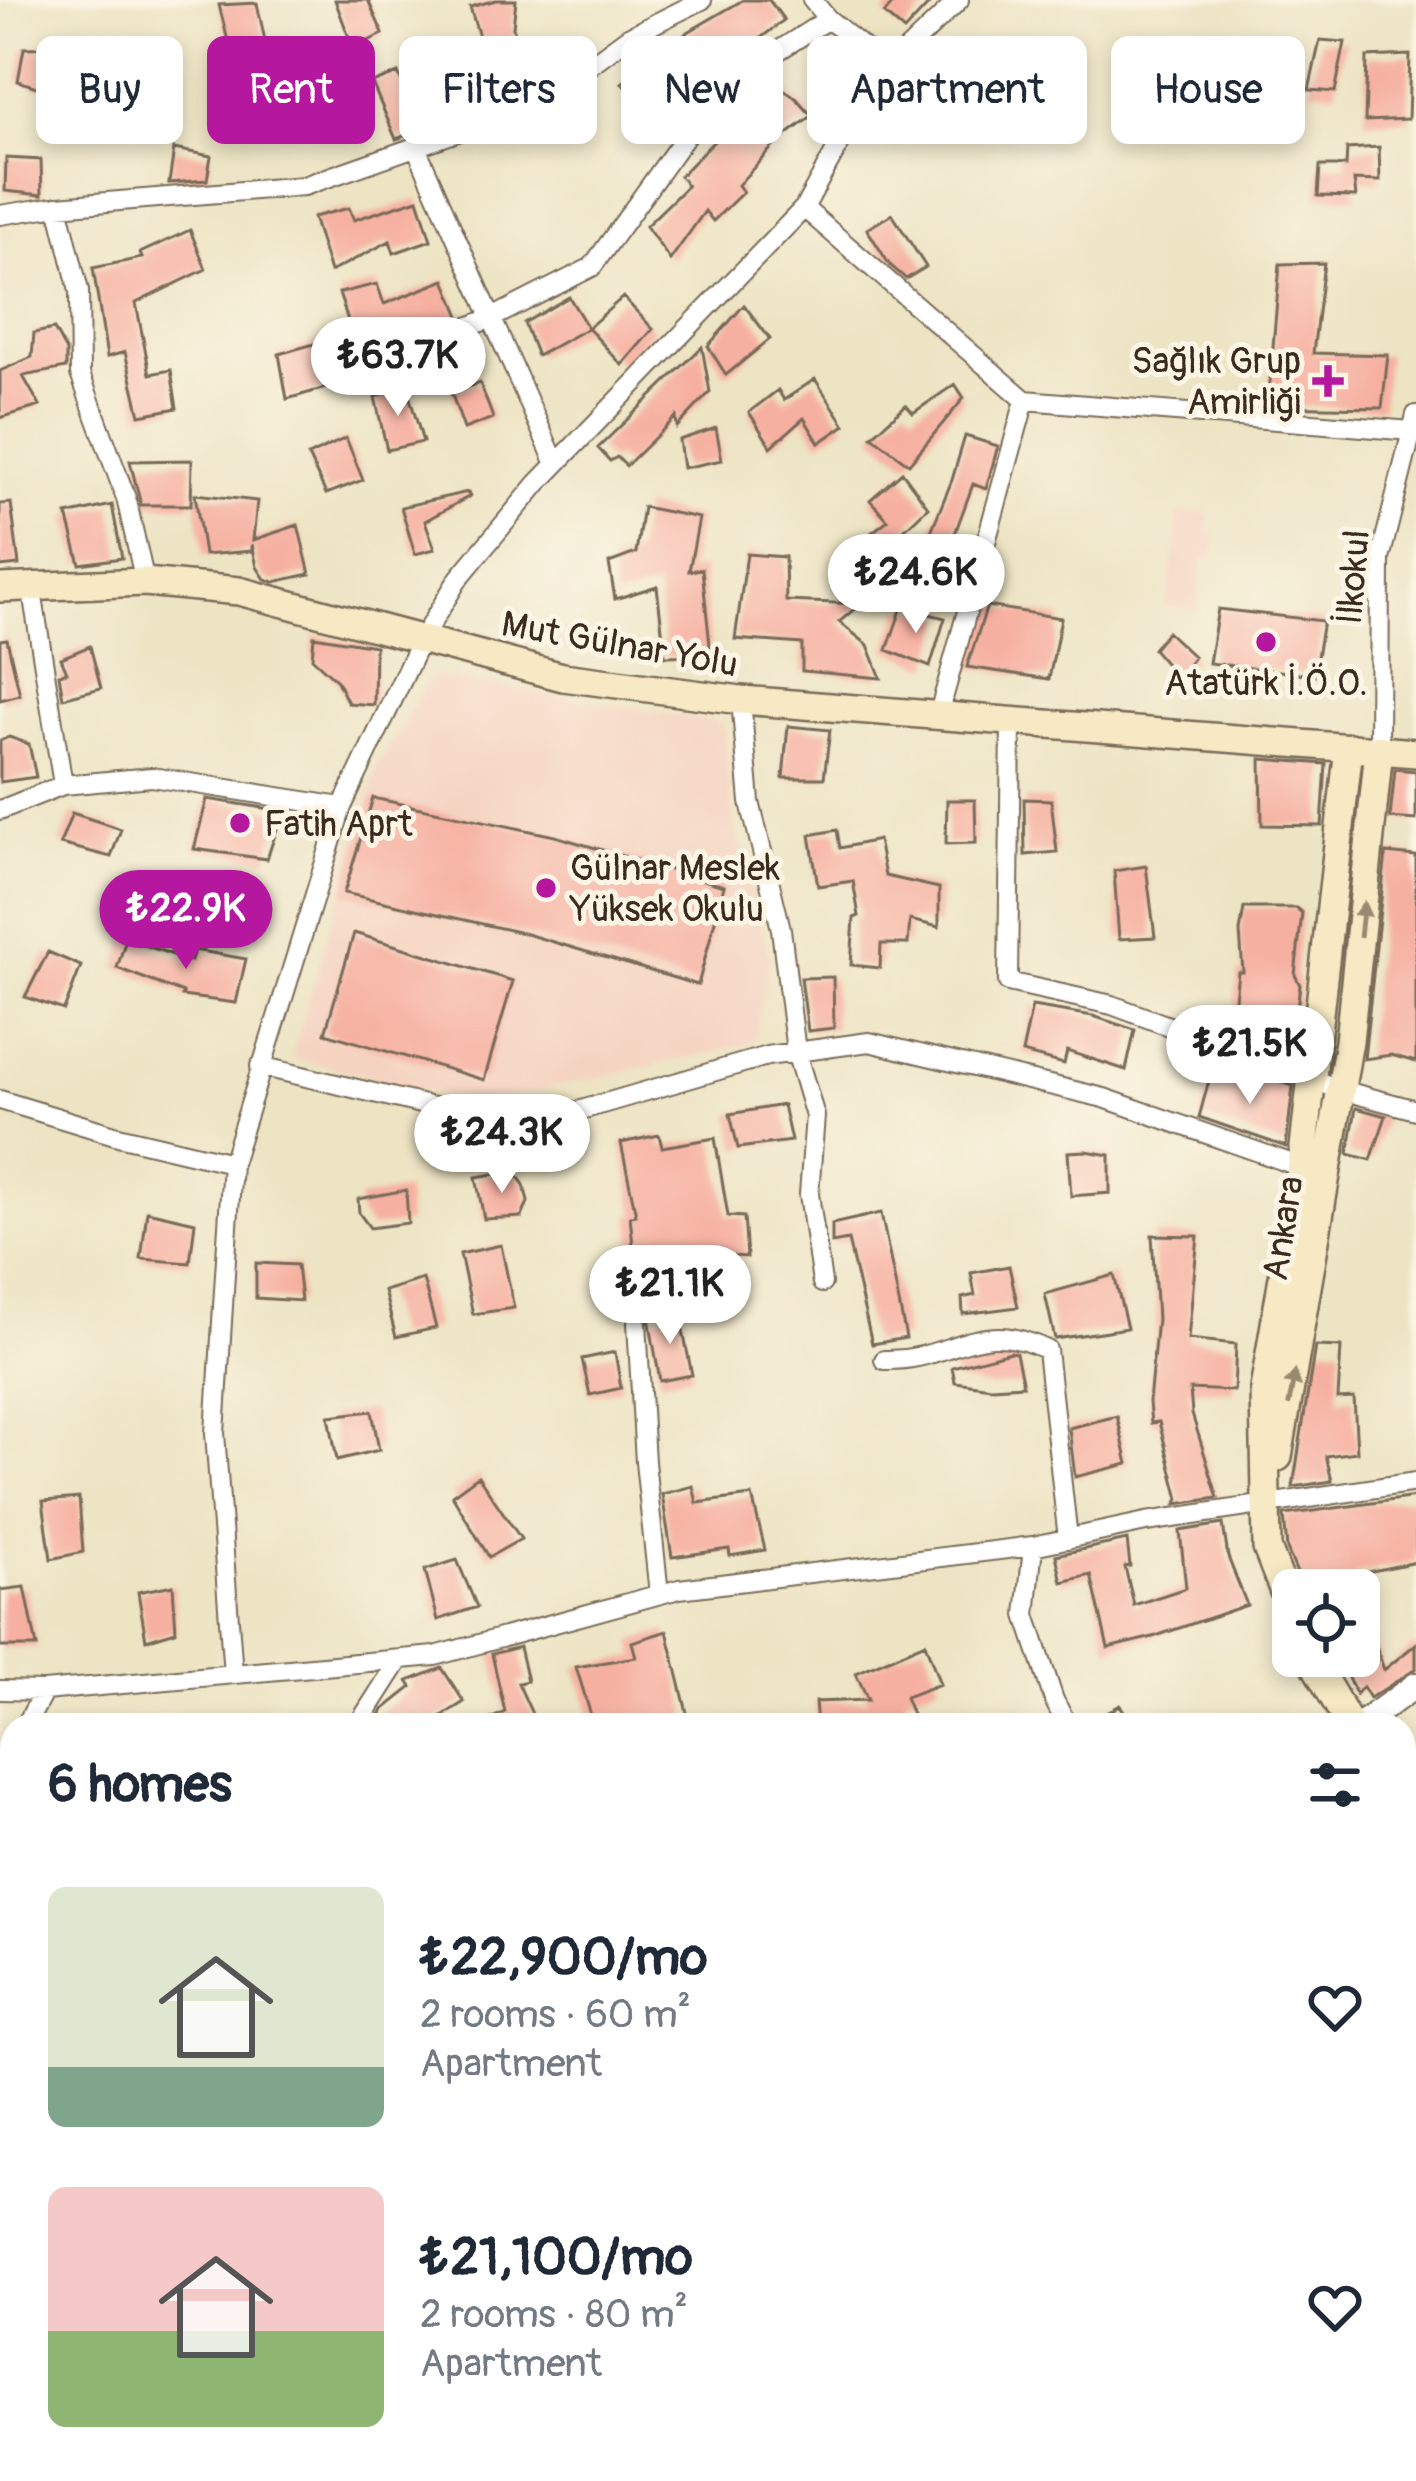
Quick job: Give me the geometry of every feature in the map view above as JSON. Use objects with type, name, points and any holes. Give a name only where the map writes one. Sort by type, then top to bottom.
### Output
[{"type":"main road","name":"Mut Gülnar Yolu","points":[[0,588],[145,581],[239,591],[563,677],[741,700],[1416,753]]},
{"type":"main road","name":"Ankara","points":[[1275,1569],[1267,1548],[1264,1389],[1302,1165],[1349,747]]},
{"type":"main road","name":"Ankara","points":[[1269,1503],[1341,1090],[1379,749]]},
{"type":"main road","points":[[1322,1677],[1343,1713]]},
{"type":"street","points":[[0,215],[304,186],[537,104],[628,37],[702,0]]},
{"type":"street","points":[[812,0],[849,36]]},
{"type":"street","points":[[922,36],[959,0]]},
{"type":"street","points":[[353,369],[492,318],[592,267],[685,137],[753,67],[828,19]]},
{"type":"street","points":[[233,1673],[214,1433],[232,1163],[342,807],[422,640],[459,578],[556,464],[804,208],[839,144]]},
{"type":"street","points":[[416,147],[556,464]]},
{"type":"street","points":[[58,206],[79,291],[80,374],[126,498],[145,581]]},
{"type":"street","points":[[804,208],[1025,400],[1414,423]]},
{"type":"street","points":[[938,716],[1025,400]]},
{"type":"street","name":"İlkokul","points":[[1379,749],[1380,559],[1414,423]]},
{"type":"street","points":[[31,586],[63,785]]},
{"type":"street","points":[[741,700],[750,802],[781,929],[796,1052],[815,1116],[808,1194],[822,1283]]},
{"type":"street","points":[[1011,722],[1008,982],[1112,1005],[1341,1090],[1416,1110]]},
{"type":"street","points":[[0,810],[63,785],[152,777],[342,807]]},
{"type":"street","points":[[260,1066],[488,1120],[578,1111],[767,1056],[869,1042],[1104,1098],[1302,1165],[1326,1182]]},
{"type":"street","points":[[0,1100],[118,1136],[232,1163]]},
{"type":"street","points":[[637,1323],[659,1594]]},
{"type":"street","points":[[884,1360],[913,1361],[981,1337],[1019,1336],[1047,1350],[1068,1539]]},
{"type":"street","points":[[0,1690],[44,1691],[435,1656],[659,1594],[1033,1546],[1416,1481]]},
{"type":"street","points":[[1033,1546],[1026,1615],[1061,1713]]},
{"type":"street","points":[[366,1713],[400,1659]]},
{"type":"street","points":[[1377,1713],[1416,1685]]},
{"type":"street","points":[[32,1713],[44,1691]]},
{"type":"shaded area","points":[[1179,512],[1209,514],[1207,534],[1216,535],[1213,558],[1204,559],[1197,610],[1166,607]]},
{"type":"shaded area","name":"Gülnar Meslek Yüksek Okulu","points":[[431,675],[724,723],[733,819],[770,957],[754,1043],[480,1103],[292,1058],[375,772]]},
{"type":"building","points":[[335,0],[368,0],[383,34],[348,36]]},
{"type":"building","points":[[516,0],[516,36],[479,36],[470,7]]},
{"type":"building","points":[[743,0],[769,0],[784,20],[763,36],[683,36]]},
{"type":"building","points":[[896,0],[933,0],[904,31],[884,14]]},
{"type":"building","points":[[257,3],[264,36],[227,36],[219,5]]},
{"type":"building","points":[[1320,40],[1345,42],[1335,92],[1309,90]]},
{"type":"building","points":[[24,48],[36,48],[36,87],[18,81]]},
{"type":"building","points":[[1410,55],[1408,119],[1365,121],[1367,57]]},
{"type":"building","points":[[398,73],[399,138],[375,90],[375,82]]},
{"type":"building","points":[[783,89],[807,110],[807,120],[783,137]]},
{"type":"building","points":[[711,144],[775,144],[738,185],[743,192],[713,221],[705,211],[670,260],[646,226],[687,186],[680,176]]},
{"type":"building","points":[[1379,147],[1380,181],[1354,180],[1356,197],[1318,196],[1320,166],[1346,166],[1347,149]]},
{"type":"building","points":[[174,149],[211,156],[207,180],[169,183]]},
{"type":"building","points":[[6,158],[41,160],[42,195],[5,191]]},
{"type":"building","points":[[418,199],[431,240],[394,253],[390,241],[330,272],[313,217],[349,208],[354,220]]},
{"type":"building","points":[[892,214],[926,267],[906,279],[889,264],[867,229]]},
{"type":"building","points":[[190,230],[206,269],[136,303],[150,374],[171,370],[177,408],[140,415],[125,352],[107,357],[93,268],[142,258],[140,253]]},
{"type":"building","name":"Sağlık Grup Amirliği","points":[[1324,263],[1313,353],[1388,355],[1382,408],[1268,406],[1280,264]]},
{"type":"building","points":[[445,280],[460,316],[422,330],[420,324],[331,356],[340,384],[287,399],[279,354],[352,333],[339,293],[377,284],[384,304]]},
{"type":"building","points":[[569,297],[588,328],[537,356],[524,323]]},
{"type":"building","points":[[623,297],[653,329],[622,365],[588,328]]},
{"type":"building","points":[[744,305],[770,339],[726,375],[708,346]]},
{"type":"building","points":[[54,329],[66,351],[66,368],[23,376],[40,406],[0,418],[0,371],[32,357],[34,333]]},
{"type":"building","points":[[702,347],[710,392],[677,427],[676,417],[626,466],[617,457],[610,461],[598,448]]},
{"type":"building","points":[[815,379],[845,425],[819,443],[804,418],[771,447],[749,412],[778,390],[784,400]]},
{"type":"building","points":[[480,383],[493,418],[464,429],[451,392]]},
{"type":"building","points":[[955,384],[964,398],[909,464],[872,436],[906,405],[913,413]]},
{"type":"building","points":[[406,385],[423,442],[387,450],[375,397]]},
{"type":"building","points":[[716,428],[722,460],[683,468],[679,440]]},
{"type":"building","points":[[965,436],[998,446],[986,489],[973,484],[954,536],[970,541],[955,570],[919,561]]},
{"type":"building","points":[[346,438],[363,480],[326,494],[308,456]]},
{"type":"building","points":[[192,460],[191,505],[141,505],[130,461]]},
{"type":"building","points":[[902,472],[928,507],[882,551],[900,574],[863,603],[831,564],[888,520],[870,500]]},
{"type":"building","points":[[468,492],[470,496],[425,521],[435,549],[415,554],[401,507]]},
{"type":"building","points":[[195,494],[257,501],[253,540],[298,525],[310,574],[274,582],[265,579],[252,544],[252,551],[204,555]]},
{"type":"building","points":[[11,503],[19,565],[0,567],[0,504]]},
{"type":"building","points":[[112,505],[122,558],[80,564],[67,515]]},
{"type":"building","points":[[643,507],[699,518],[689,571],[702,569],[711,655],[665,656],[657,586],[615,599],[609,563],[636,553]]},
{"type":"building","points":[[747,554],[785,557],[786,601],[861,604],[839,622],[868,645],[881,678],[802,671],[802,644],[735,639]]},
{"type":"building","points":[[987,606],[1061,618],[1049,679],[967,667]]},
{"type":"building","points":[[902,607],[945,618],[930,667],[887,650]]},
{"type":"building","name":"Atatürk İ.Ö.O.","points":[[1218,609],[1323,621],[1314,675],[1209,663]]},
{"type":"building","points":[[1167,632],[1194,657],[1178,678],[1153,649]]},
{"type":"building","points":[[314,636],[375,646],[374,705],[348,703],[337,681],[312,658]]},
{"type":"building","points":[[7,639],[20,695],[0,700],[0,640]]},
{"type":"building","points":[[90,646],[101,688],[63,698],[59,674],[67,672],[61,658]]},
{"type":"building","points":[[788,726],[830,730],[824,778],[783,778]]},
{"type":"building","points":[[9,737],[29,744],[36,777],[0,782],[0,741]]},
{"type":"building","points":[[1261,759],[1326,764],[1322,826],[1262,825]]},
{"type":"building","points":[[1395,769],[1416,771],[1416,820],[1390,818]]},
{"type":"building","points":[[373,798],[555,836],[724,886],[698,985],[523,933],[344,893]]},
{"type":"building","name":"Fatih Aprt","points":[[207,799],[283,811],[267,859],[194,849]]},
{"type":"building","points":[[1024,799],[1051,800],[1057,852],[1025,855]]},
{"type":"building","points":[[947,800],[975,800],[976,843],[946,844]]},
{"type":"building","points":[[72,813],[121,829],[111,857],[60,844]]},
{"type":"building","points":[[837,830],[840,848],[878,840],[885,876],[939,888],[939,927],[910,920],[908,944],[881,944],[880,968],[851,965],[854,918],[859,916],[853,881],[818,886],[810,835]]},
{"type":"building","points":[[1386,853],[1416,856],[1416,1062],[1391,1055],[1364,1059]]},
{"type":"building","points":[[1146,866],[1155,937],[1119,939],[1114,871]]},
{"type":"building","points":[[1244,908],[1296,908],[1302,913],[1295,1023],[1237,1018]]},
{"type":"building","points":[[354,933],[513,981],[484,1080],[325,1033]]},
{"type":"building","points":[[126,939],[191,961],[194,950],[246,959],[236,1003],[182,996],[117,968]]},
{"type":"building","points":[[48,952],[81,966],[64,1010],[25,997]]},
{"type":"building","points":[[833,977],[834,1028],[808,1031],[801,978]]},
{"type":"building","points":[[1032,1006],[1093,1016],[1135,1030],[1126,1070],[1067,1051],[1064,1064],[1022,1053]]},
{"type":"building","points":[[1260,1074],[1293,1086],[1286,1147],[1199,1117],[1210,1077],[1257,1085]]},
{"type":"building","points":[[783,1105],[791,1141],[738,1148],[730,1114]]},
{"type":"building","points":[[1356,1108],[1386,1116],[1371,1160],[1348,1154]]},
{"type":"building","points":[[659,1135],[662,1147],[715,1138],[728,1216],[744,1217],[747,1257],[672,1252],[674,1261],[635,1265],[630,1216],[636,1215],[621,1143]]},
{"type":"building","points":[[1068,1152],[1110,1155],[1110,1193],[1071,1196]]},
{"type":"building","points":[[514,1171],[528,1202],[522,1217],[484,1219],[476,1177]]},
{"type":"building","points":[[406,1190],[408,1223],[370,1228],[359,1213],[358,1199]]},
{"type":"building","points":[[147,1211],[195,1222],[190,1263],[141,1259]]},
{"type":"building","points":[[881,1213],[906,1338],[872,1344],[848,1240],[832,1243],[832,1224]]},
{"type":"building","points":[[1152,1235],[1198,1236],[1188,1339],[1236,1344],[1234,1391],[1190,1389],[1192,1414],[1218,1498],[1176,1504],[1179,1499],[1159,1422],[1151,1423],[1157,1319]]},
{"type":"building","points":[[501,1245],[514,1308],[473,1314],[460,1254]]},
{"type":"building","points":[[256,1263],[297,1265],[301,1301],[256,1298]]},
{"type":"building","points":[[1009,1266],[1018,1307],[963,1314],[962,1298],[975,1295],[971,1273]]},
{"type":"building","points":[[1114,1275],[1127,1328],[1055,1339],[1045,1294]]},
{"type":"building","points":[[423,1279],[436,1328],[396,1337],[384,1291]]},
{"type":"building","points":[[679,1311],[692,1375],[660,1381],[649,1318]]},
{"type":"building","points":[[1315,1346],[1341,1347],[1338,1399],[1354,1398],[1357,1452],[1326,1456],[1332,1481],[1293,1487]]},
{"type":"building","points":[[615,1352],[621,1388],[590,1395],[582,1359]]},
{"type":"building","points":[[1016,1353],[1023,1385],[955,1382],[952,1367]]},
{"type":"building","points":[[372,1411],[379,1450],[337,1460],[329,1416]]},
{"type":"building","points":[[1117,1416],[1128,1464],[1075,1477],[1069,1428]]},
{"type":"building","points":[[478,1476],[521,1539],[489,1557],[452,1495]]},
{"type":"building","points":[[693,1486],[697,1503],[752,1496],[765,1550],[730,1556],[729,1549],[672,1557],[662,1494]]},
{"type":"building","points":[[1416,1497],[1416,1562],[1380,1569],[1295,1569],[1287,1549],[1284,1515]]},
{"type":"building","points":[[79,1498],[83,1552],[51,1559],[43,1501]]},
{"type":"building","points":[[1223,1524],[1228,1557],[1247,1605],[1108,1648],[1091,1575],[1062,1582],[1056,1555],[1127,1540],[1130,1566],[1125,1567],[1134,1605],[1186,1588],[1180,1531]]},
{"type":"building","points":[[457,1560],[477,1607],[438,1620],[425,1570]]},
{"type":"building","points":[[173,1585],[176,1631],[146,1640],[138,1592]]},
{"type":"building","points":[[25,1587],[37,1647],[0,1647],[0,1590]]},
{"type":"building","points":[[667,1631],[687,1713],[590,1713],[576,1667],[636,1657],[632,1642]]},
{"type":"building","points":[[925,1643],[940,1684],[905,1697],[911,1713],[816,1713],[815,1702],[868,1700],[856,1673]]},
{"type":"building","points":[[1416,1644],[1416,1669],[1370,1698],[1363,1687],[1356,1694],[1348,1677],[1380,1677],[1380,1658],[1384,1670]]},
{"type":"building","points":[[519,1647],[527,1681],[518,1683],[532,1713],[503,1713],[492,1654]]},
{"type":"building","points":[[442,1668],[464,1702],[447,1713],[381,1713],[412,1687],[408,1681]]},
{"type":"place","name":"Sağlık Grup Amirliği","points":[[1328,381]]},
{"type":"place","name":"Atatürk İ.Ö.O.","points":[[1266,642]]},
{"type":"place","name":"Fatih Aprt","points":[[240,823]]},
{"type":"place","name":"Gülnar Meslek Yüksek Okulu","points":[[546,888]]}]
